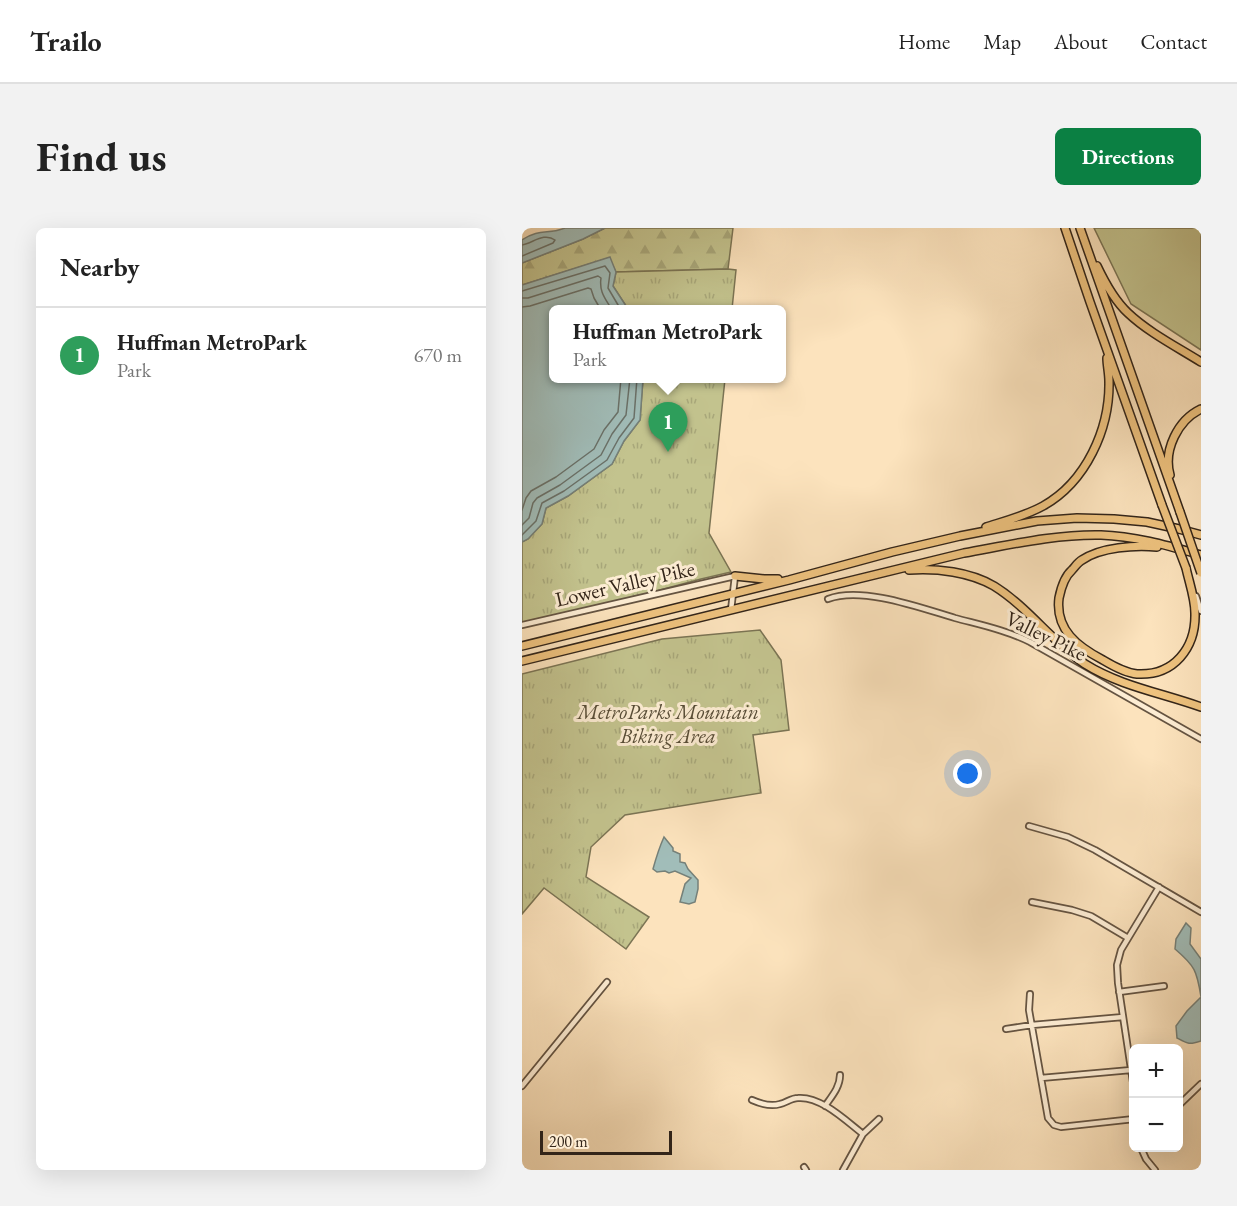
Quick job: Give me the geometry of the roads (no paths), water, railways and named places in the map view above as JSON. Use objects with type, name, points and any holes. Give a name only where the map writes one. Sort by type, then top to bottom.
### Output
[{"type":"highway","points":[[1065,228],[1162,505],[1186,568],[1196,609],[1194,631],[1182,655],[1176,662],[1154,673],[1135,674],[1115,667],[1084,650],[1062,624],[1058,608],[1060,591],[1066,575],[1081,560],[1120,548],[1144,546],[1189,552]]},
{"type":"highway","points":[[1080,228],[1201,573]]},
{"type":"highway","points":[[1085,243],[1115,297],[1128,313],[1201,362]]},
{"type":"highway","points":[[960,536],[1043,506],[1076,478],[1101,435],[1107,408],[1109,381],[1105,344]]},
{"type":"highway","points":[[1180,512],[1168,469],[1170,449],[1176,432],[1184,421],[1201,409]]},
{"type":"highway","points":[[522,645],[960,536],[1037,521],[1077,518],[1114,519],[1147,522],[1201,533]]},
{"type":"highway","points":[[522,662],[964,553],[1038,540],[1071,535],[1104,535],[1135,539],[1201,555]]},
{"type":"highway","points":[[895,570],[934,570],[975,578],[993,586],[1086,664],[1133,686],[1201,707]]},
{"type":"highway","points":[[735,576],[789,580]]},
{"type":"street","points":[[1186,568],[1201,611]]},
{"type":"street","points":[[731,610],[735,576]]},
{"type":"street","name":"Lower Valley Pike","points":[[522,625],[735,576]]},
{"type":"street","name":"Valley Pike","points":[[828,599],[849,595],[879,597],[1009,632],[1201,739]]},
{"type":"street","points":[[1029,826],[1068,837],[1095,850],[1201,912]]},
{"type":"street","points":[[1129,1057],[1117,965],[1121,950],[1159,887]]},
{"type":"street","points":[[1032,902],[1090,916],[1128,938]]},
{"type":"street","points":[[522,1086],[607,982]]},
{"type":"street","points":[[1119,992],[1164,986]]},
{"type":"street","points":[[1030,994],[1029,1011],[1048,1118],[1054,1125],[1061,1127],[1129,1120]]},
{"type":"street","points":[[1006,1029],[1123,1017]]},
{"type":"street","points":[[1041,1078],[1129,1070]]},
{"type":"street","points":[[825,1106],[836,1089],[840,1075]]},
{"type":"street","points":[[1183,1102],[1201,1084]]},
{"type":"street","points":[[752,1100],[774,1106],[796,1098],[815,1100],[864,1134]]},
{"type":"street","points":[[843,1170],[864,1134],[879,1119]]},
{"type":"street","points":[[1143,1152],[1155,1170]]},
{"type":"water","points":[[565,228],[605,228],[522,263],[522,240],[534,234]]},
{"type":"water","points":[[610,257],[616,272],[613,286],[625,305],[549,305],[549,383],[643,383],[640,420],[624,441],[612,464],[568,496],[546,508],[542,524],[522,542],[522,285]]},
{"type":"water","points":[[664,837],[673,851],[680,854],[680,862],[685,863],[698,880],[695,902],[689,904],[680,902],[685,884],[691,878],[675,871],[657,872],[653,869]]},
{"type":"water","points":[[1186,923],[1191,928],[1190,944],[1201,959],[1201,997],[1194,970],[1175,949],[1176,939]]},
{"type":"water","points":[[1201,997],[1201,1041],[1186,1043],[1177,1038],[1176,1026]]},
{"type":"place","name":"Huffman MetroPark","points":[[668,452]]},
{"type":"park label","name":"MetroParks Mountain Biking Area","points":[[668,724]]}]
